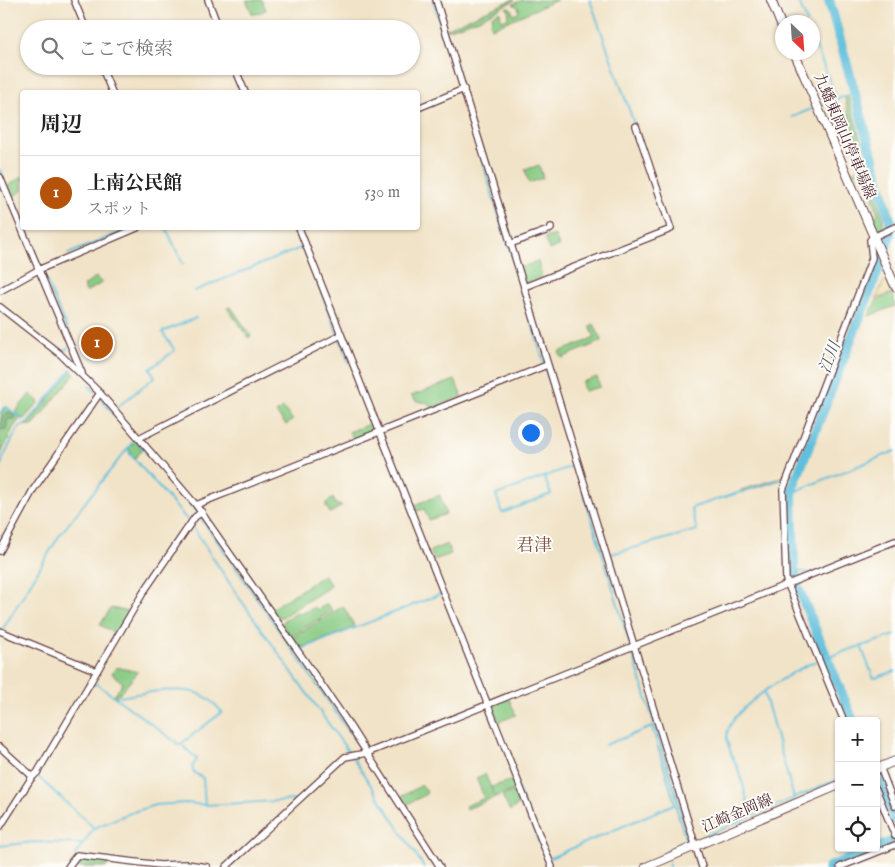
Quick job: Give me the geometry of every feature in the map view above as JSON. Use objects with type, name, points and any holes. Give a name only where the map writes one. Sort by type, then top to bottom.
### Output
[{"type":"main road","points":[[771,0],[777,15]]},
{"type":"main road","name":"九蟠東岡山停車場線","points":[[797,60],[895,286]]},
{"type":"main road","points":[[880,767],[895,761]]},
{"type":"main road","name":"江崎金岡線","points":[[646,867],[835,787]]},
{"type":"street","points":[[74,0],[82,20]]},
{"type":"street","points":[[208,0],[216,20]]},
{"type":"street","points":[[436,0],[524,288],[545,365],[702,867]]},
{"type":"street","points":[[105,75],[111,90]]},
{"type":"street","points":[[238,75],[244,90]]},
{"type":"street","points":[[420,107],[462,90]]},
{"type":"street","points":[[524,288],[671,229],[636,126]]},
{"type":"street","points":[[0,177],[20,223]]},
{"type":"street","points":[[510,244],[551,229],[551,227]]},
{"type":"street","points":[[842,717],[784,569],[783,490],[872,258],[870,240],[874,240],[883,232],[895,227]]},
{"type":"street","points":[[23,230],[82,375]]},
{"type":"street","points":[[0,291],[40,269],[132,230]]},
{"type":"street","points":[[300,230],[340,336],[552,867]]},
{"type":"street","points":[[0,307],[60,354],[100,393],[196,505],[367,753],[440,867]]},
{"type":"street","points":[[139,438],[340,336]]},
{"type":"street","points":[[196,505],[545,365]]},
{"type":"street","points":[[0,551],[33,490],[100,393]]},
{"type":"street","points":[[0,827],[34,776],[143,593],[200,513]]},
{"type":"street","points":[[226,867],[345,757],[367,753],[895,541]]},
{"type":"street","points":[[1,632],[97,671]]},
{"type":"street","points":[[0,747],[34,776]]},
{"type":"street","points":[[880,772],[895,806]]},
{"type":"street","points":[[880,800],[895,836]]},
{"type":"street","points":[[840,867],[895,845]]},
{"type":"street","points":[[68,867],[77,856],[160,865],[187,864],[207,867]]},
{"type":"green space","points":[[246,0],[262,0],[266,10],[253,15]]},
{"type":"green space","points":[[515,0],[479,19],[447,30],[447,28]]},
{"type":"green space","points":[[522,0],[557,0],[492,28],[490,22],[492,16],[500,11],[501,20],[505,19],[508,17],[509,10],[507,7],[512,9],[513,14],[517,14],[519,11],[518,7],[513,4]]},
{"type":"green space","points":[[848,96],[883,218],[883,229],[875,232],[849,173],[864,166],[845,98]],"holes":[[[865,169],[878,215],[872,218],[870,216],[852,175]]]},
{"type":"green space","points":[[539,165],[543,178],[529,183],[525,170]]},
{"type":"green space","points":[[20,177],[20,192],[12,197],[8,186]]},
{"type":"green space","points":[[555,235],[559,246],[549,250],[545,238]]},
{"type":"green space","points":[[538,261],[542,277],[524,284],[520,268]]},
{"type":"green space","points":[[96,277],[102,283],[86,292],[84,286]]},
{"type":"green space","points":[[893,293],[895,306],[869,316],[876,301]]},
{"type":"green space","points":[[231,307],[251,336],[249,338],[227,308]]},
{"type":"green space","points":[[594,324],[602,341],[562,358],[559,352],[595,338],[590,326]]},
{"type":"green space","points":[[72,371],[75,374],[35,423],[22,426],[30,422]]},
{"type":"green space","points":[[597,377],[600,387],[584,391],[582,382]]},
{"type":"green space","points":[[455,380],[462,397],[432,408],[428,403],[416,401],[411,396]]},
{"type":"green space","points":[[30,394],[39,402],[24,419],[15,412]]},
{"type":"green space","points":[[7,407],[20,419],[13,428],[0,456],[1,414]]},
{"type":"green space","points":[[283,408],[293,420],[286,425],[276,413]]},
{"type":"green space","points":[[10,412],[15,416],[15,419],[8,419],[6,429],[0,430],[1,418]]},
{"type":"green space","points":[[372,423],[372,432],[354,440],[349,432]]},
{"type":"green space","points":[[135,441],[142,449],[135,458],[129,448]]},
{"type":"green space","points":[[786,473],[784,479],[740,493],[741,490],[780,478]]},
{"type":"green space","points":[[440,495],[446,514],[429,520],[424,509],[414,512],[412,506]]},
{"type":"green space","points":[[333,498],[337,506],[340,504],[342,506],[330,513],[326,503]]},
{"type":"green space","points":[[447,544],[451,554],[434,560],[430,551]]},
{"type":"green space","points":[[324,575],[331,586],[282,617],[275,617],[271,609]]},
{"type":"green space","points":[[327,604],[333,610],[291,637],[282,625],[284,620],[299,612],[301,614],[315,607],[317,610]]},
{"type":"green space","points":[[343,606],[355,627],[298,649],[291,639]]},
{"type":"green space","points":[[111,608],[131,612],[118,635],[100,625]]},
{"type":"green space","points":[[116,667],[138,672],[117,697],[114,695],[123,683],[112,674]]},
{"type":"green space","points":[[509,699],[516,715],[498,722],[493,705]]},
{"type":"green space","points":[[485,774],[495,797],[467,809],[465,806],[484,797],[476,778]]},
{"type":"green space","points":[[512,780],[516,789],[495,797],[491,787]]},
{"type":"green space","points":[[422,785],[427,792],[425,795],[404,806],[399,798]]},
{"type":"green space","points":[[516,790],[521,803],[510,811],[502,796]]},
{"type":"green space","points":[[76,858],[108,861],[107,867],[69,867]]},
{"type":"sand","points":[[887,278],[893,292],[876,299],[884,281]]},
{"type":"waterway","points":[[205,0],[207,6]]},
{"type":"waterway","points":[[433,0],[689,837]]},
{"type":"waterway","points":[[590,0],[635,126]]},
{"type":"waterway","points":[[798,0],[804,15]]},
{"type":"waterway","name":"江川","points":[[829,0],[890,220],[890,234],[881,263],[793,487],[792,496],[794,569],[797,585],[851,717]]},
{"type":"waterway","points":[[820,57],[837,99],[855,93]]},
{"type":"waterway","points":[[234,75],[240,90]]},
{"type":"waterway","points":[[821,106],[837,99]]},
{"type":"waterway","points":[[792,117],[814,108]]},
{"type":"waterway","points":[[0,170],[3,177]]},
{"type":"waterway","points":[[16,207],[20,218]]},
{"type":"waterway","name":"江川","points":[[890,222],[895,220]]},
{"type":"waterway","points":[[25,230],[71,342]]},
{"type":"waterway","points":[[68,254],[126,230]]},
{"type":"waterway","points":[[167,230],[183,264]]},
{"type":"waterway","points":[[297,230],[349,363]]},
{"type":"waterway","points":[[194,291],[303,247]]},
{"type":"waterway","points":[[116,408],[155,377],[150,369],[174,351],[162,332],[196,318]]},
{"type":"waterway","points":[[63,354],[68,347]]},
{"type":"waterway","points":[[0,470],[3,458],[18,428],[28,422],[72,369]]},
{"type":"waterway","points":[[88,385],[95,392]]},
{"type":"waterway","points":[[101,399],[197,512],[360,747]]},
{"type":"waterway","points":[[0,413],[4,407],[7,407],[23,420]]},
{"type":"waterway","points":[[135,439],[128,448],[130,454],[189,522]]},
{"type":"waterway","points":[[0,634],[59,536],[127,449]]},
{"type":"waterway","points":[[803,488],[895,451]]},
{"type":"waterway","points":[[544,477],[551,494],[502,513],[496,495],[575,465]]},
{"type":"waterway","name":"江川","points":[[790,476],[799,473]]},
{"type":"waterway","points":[[608,555],[697,530],[691,508],[784,478]]},
{"type":"waterway","points":[[793,493],[801,489]]},
{"type":"waterway","points":[[192,526],[238,596],[350,754]]},
{"type":"waterway","points":[[795,571],[810,573]]},
{"type":"waterway","points":[[299,650],[441,594]]},
{"type":"waterway","points":[[862,646],[895,635]]},
{"type":"waterway","points":[[827,657],[861,646],[873,677],[895,671]]},
{"type":"waterway","points":[[751,816],[741,777],[730,751],[727,739],[729,728],[736,717],[762,693],[792,673],[816,661]]},
{"type":"waterway","points":[[92,685],[97,684],[181,745]]},
{"type":"waterway","points":[[120,697],[167,690],[185,691],[202,695],[222,712],[181,744]]},
{"type":"waterway","points":[[764,692],[794,798]]},
{"type":"waterway","points":[[605,745],[652,727],[686,840],[681,842],[682,844]]},
{"type":"waterway","points":[[183,746],[197,759],[192,767],[194,773],[203,778],[205,805],[296,800]]},
{"type":"waterway","points":[[353,758],[424,867]]},
{"type":"waterway","points":[[512,774],[549,867]]},
{"type":"waterway","points":[[37,776],[94,828]]},
{"type":"waterway","points":[[698,839],[835,781]]},
{"type":"waterway","name":"江川","points":[[880,784],[895,820]]},
{"type":"waterway","points":[[76,854],[94,828],[130,813],[155,805],[186,803],[205,805]]},
{"type":"waterway","points":[[550,858],[674,804]]},
{"type":"waterway","points":[[880,846],[895,840]]},
{"type":"waterway","points":[[0,846],[34,842],[83,844]]},
{"type":"waterway","points":[[668,854],[666,851],[687,843]]},
{"type":"waterway","points":[[829,867],[865,852]]},
{"type":"waterway","points":[[695,856],[698,867]]},
{"type":"waterway","points":[[669,862],[669,867]]},
{"type":"place","name":"上南公民館","points":[[97,343]]},
{"type":"district","name":"君津","points":[[534,545]]}]
